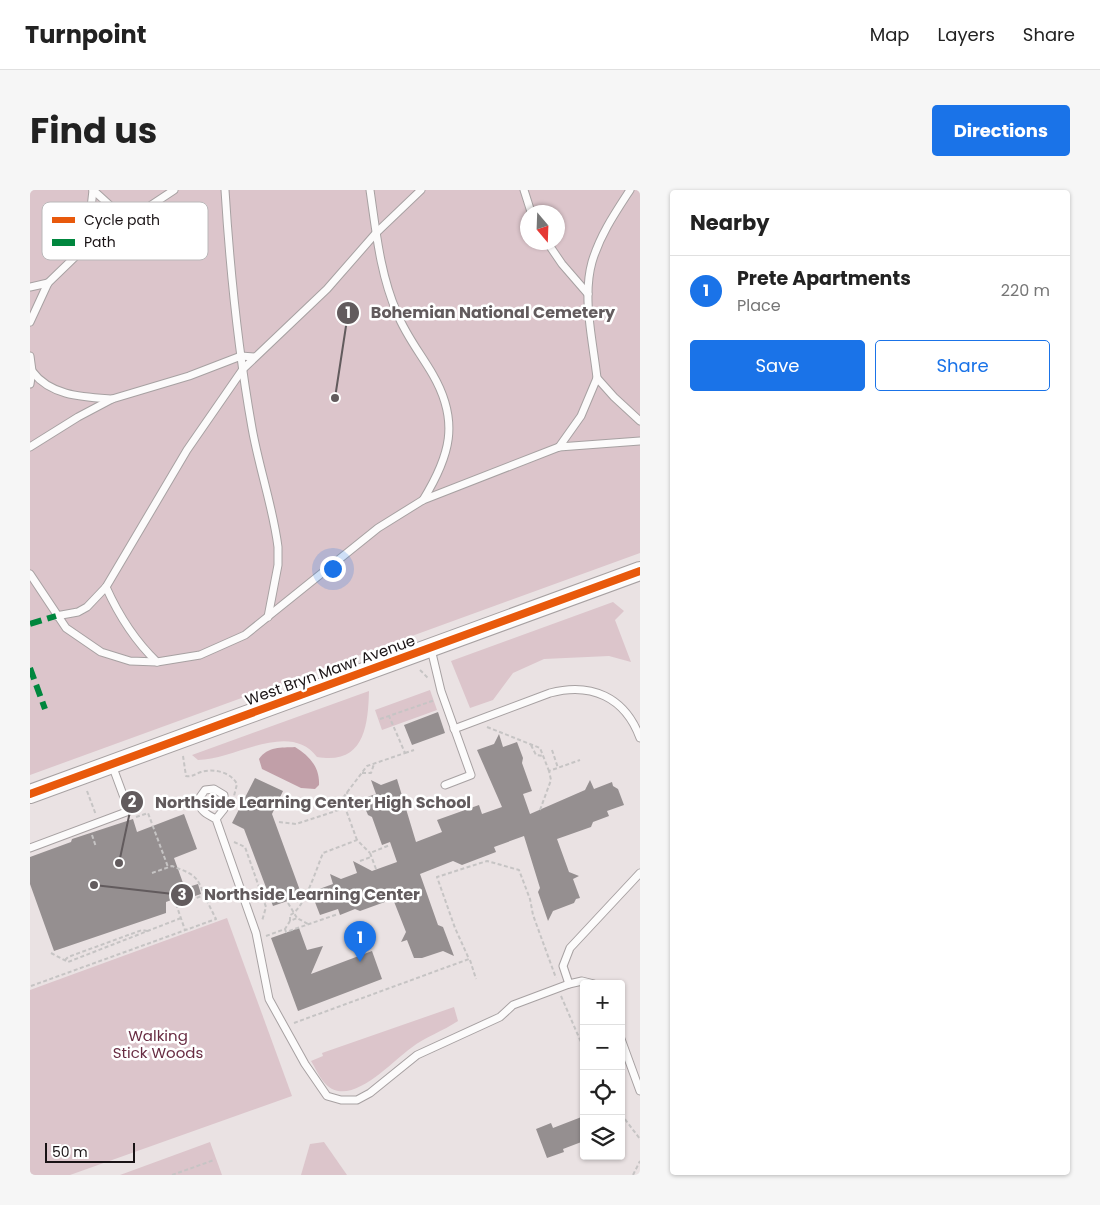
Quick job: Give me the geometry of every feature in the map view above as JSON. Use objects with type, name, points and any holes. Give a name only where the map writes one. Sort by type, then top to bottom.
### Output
[{"type":"street","name":"West Bryn Mawr Avenue","points":[[30,794],[640,571]]},
{"type":"lane","points":[[93,190],[106,202]]},
{"type":"lane","points":[[155,202],[174,190]]},
{"type":"lane","points":[[226,190],[229,259],[241,356],[252,429],[278,547],[278,565],[268,617]]},
{"type":"lane","points":[[370,190],[379,254],[396,313],[414,348],[433,375],[448,407],[450,430],[447,452],[439,475],[423,500]]},
{"type":"lane","points":[[56,616],[78,612],[87,607],[106,587],[187,450],[243,369],[327,289],[376,233],[421,190]]},
{"type":"lane","points":[[524,190],[529,205]]},
{"type":"lane","points":[[559,447],[581,416],[597,378],[588,294],[592,263],[606,227],[630,190]]},
{"type":"lane","points":[[552,250],[588,294]]},
{"type":"lane","points":[[30,322],[48,283],[72,260]]},
{"type":"lane","points":[[30,287],[48,283]]},
{"type":"lane","points":[[30,356],[32,371],[30,384]]},
{"type":"lane","points":[[30,447],[78,417],[112,399],[189,376],[241,356],[254,357]]},
{"type":"lane","points":[[32,371],[40,382],[65,393],[87,398],[112,399]]},
{"type":"lane","points":[[597,378],[640,421]]},
{"type":"lane","points":[[30,574],[56,616],[73,634],[101,652],[130,661],[157,662],[200,655],[245,634],[378,528],[423,500],[559,447],[640,441]]},
{"type":"lane","points":[[106,587],[126,627],[140,646],[157,662]]},
{"type":"lane","points":[[430,648],[443,697],[471,775],[445,785]]},
{"type":"lane","points":[[454,729],[550,693],[564,689],[584,689],[600,692],[616,703],[635,724],[640,738]]},
{"type":"lane","points":[[30,848],[129,811],[112,764]]},
{"type":"lane","points":[[216,819],[224,809],[224,795],[214,789],[205,790],[198,800],[199,807],[203,812],[216,819],[256,933],[269,999],[304,1064],[327,1096],[341,1100],[357,1100],[370,1093],[417,1055],[500,1017],[513,1005],[580,981]]},
{"type":"lane","points":[[569,984],[563,966],[570,948],[640,873]]},
{"type":"lane","points":[[625,1050],[640,1091]]},
{"type":"path","points":[[380,719],[443,697]]},
{"type":"path","points":[[389,716],[405,753]]},
{"type":"path","points":[[473,721],[540,748],[551,780],[540,810]]},
{"type":"path","points":[[531,744],[536,755],[543,756]]},
{"type":"path","points":[[376,869],[370,853],[357,840],[342,799],[367,766],[414,750]]},
{"type":"path","points":[[552,750],[558,768]]},
{"type":"path","points":[[184,756],[186,776],[192,777],[202,772],[214,770],[228,774],[235,779],[237,784],[234,804]]},
{"type":"path","points":[[549,772],[580,760]]},
{"type":"path","points":[[362,773],[371,773],[374,764]]},
{"type":"path","points":[[87,791],[101,830],[91,833],[96,847]]},
{"type":"path","points":[[279,822],[296,824],[345,808],[349,804],[350,798],[347,792]]},
{"type":"path","points":[[132,818],[148,813],[168,867]]},
{"type":"path","points":[[231,840],[245,847],[266,907],[261,923]]},
{"type":"path","points":[[264,930],[266,936],[285,929],[290,921],[290,915],[294,914],[304,898],[323,853],[357,840]]},
{"type":"path","points":[[370,853],[390,845]]},
{"type":"path","points":[[360,861],[371,857]]},
{"type":"path","points":[[476,978],[470,959],[455,928],[437,877],[487,862],[520,870],[530,899],[533,915],[557,982]]},
{"type":"path","points":[[31,986],[216,919],[204,896],[199,880],[172,866],[152,872]]},
{"type":"path","points":[[185,930],[175,901],[187,897],[189,901],[204,896]]},
{"type":"path","points":[[288,903],[297,918],[308,924]]},
{"type":"path","points":[[285,929],[286,932],[338,914]]},
{"type":"path","points":[[51,953],[65,960],[76,958],[144,934],[147,931],[181,918]]},
{"type":"path","points":[[290,921],[297,918]]},
{"type":"path","points":[[291,1024],[470,959]]},
{"type":"path","points":[[561,996],[580,1040]]},
{"type":"path","points":[[622,1115],[633,1127],[640,1139]]},
{"type":"path","points":[[172,1175],[214,1160]]},
{"type":"path","points":[[633,1175],[640,1160]]},
{"type":"green space","points":[[30,190],[640,190],[640,553],[30,775]]},
{"type":"green space","points":[[613,602],[624,611],[615,620],[631,662],[609,656],[544,659],[513,673],[493,700],[470,708],[451,661]]},
{"type":"green space","points":[[430,690],[437,710],[382,730],[375,710]]},
{"type":"green space","points":[[369,691],[364,730],[354,749],[345,755],[333,758],[317,757],[305,747],[292,742],[277,742],[212,758],[198,760],[192,755]]},
{"type":"green space","name":"Walking Stick Woods","points":[[227,918],[292,1096],[70,1175],[30,1175],[30,990]]},
{"type":"green space","points":[[454,1007],[458,1021],[416,1044],[381,1073],[356,1088],[344,1091],[333,1089],[323,1081],[311,1061],[323,1056],[322,1053]]},
{"type":"green space","points":[[210,1142],[222,1175],[120,1175]]},
{"type":"green space","points":[[324,1142],[347,1175],[301,1175],[310,1144]]},
{"type":"shaded area","points":[[295,747],[309,758],[316,768],[319,785],[315,789],[301,788],[262,769],[259,759],[266,752],[275,748]]},
{"type":"building","points":[[438,712],[445,733],[412,745],[404,725]]},
{"type":"building","points":[[499,734],[503,747],[517,742],[532,791],[523,794],[530,814],[585,790],[590,780],[594,789],[612,782],[613,786],[618,789],[624,805],[607,811],[609,816],[593,822],[591,827],[557,839],[569,872],[579,876],[573,879],[580,898],[576,899],[574,903],[553,911],[548,921],[538,892],[540,888],[524,836],[494,847],[496,852],[462,865],[453,861],[420,874],[438,925],[443,927],[454,956],[443,951],[422,958],[414,958],[407,940],[401,942],[406,932],[393,899],[360,911],[355,909],[340,915],[338,909],[320,915],[311,892],[333,884],[330,874],[341,879],[357,873],[353,861],[372,871],[397,862],[390,842],[382,845],[372,817],[368,815],[361,799],[376,794],[371,780],[381,785],[397,779],[416,842],[442,832],[437,820],[479,805],[482,814],[502,807],[477,750],[494,744]]},
{"type":"building","points":[[255,778],[283,791],[272,814],[302,896],[273,906],[244,829],[232,823]]},
{"type":"building","points":[[184,814],[197,849],[174,858],[187,894],[166,902],[166,913],[54,951],[30,884],[30,857],[71,842],[72,839],[133,819],[137,832]]},
{"type":"building","points":[[198,884],[201,894],[189,898],[185,888]]},
{"type":"building","points":[[299,928],[307,950],[323,946],[311,974],[372,951],[382,979],[298,1011],[271,938]]},
{"type":"building","points":[[580,1118],[580,1143],[563,1149],[564,1152],[547,1158],[536,1129],[551,1123],[553,1128]]},
{"type":"marked path","points":[[30,624],[56,616]]},
{"type":"marked path","points":[[30,668],[45,709]]},
{"type":"cycle path","points":[[30,794],[640,571]]},
{"type":"place","name":"Bohemian National Cemetery","points":[[335,398]]},
{"type":"place","name":"Northside Learning Center High School","points":[[119,863]]},
{"type":"place","name":"Northside Learning Center","points":[[94,885]]},
{"type":"place","name":"Prete Apartments","points":[[360,962]]}]
